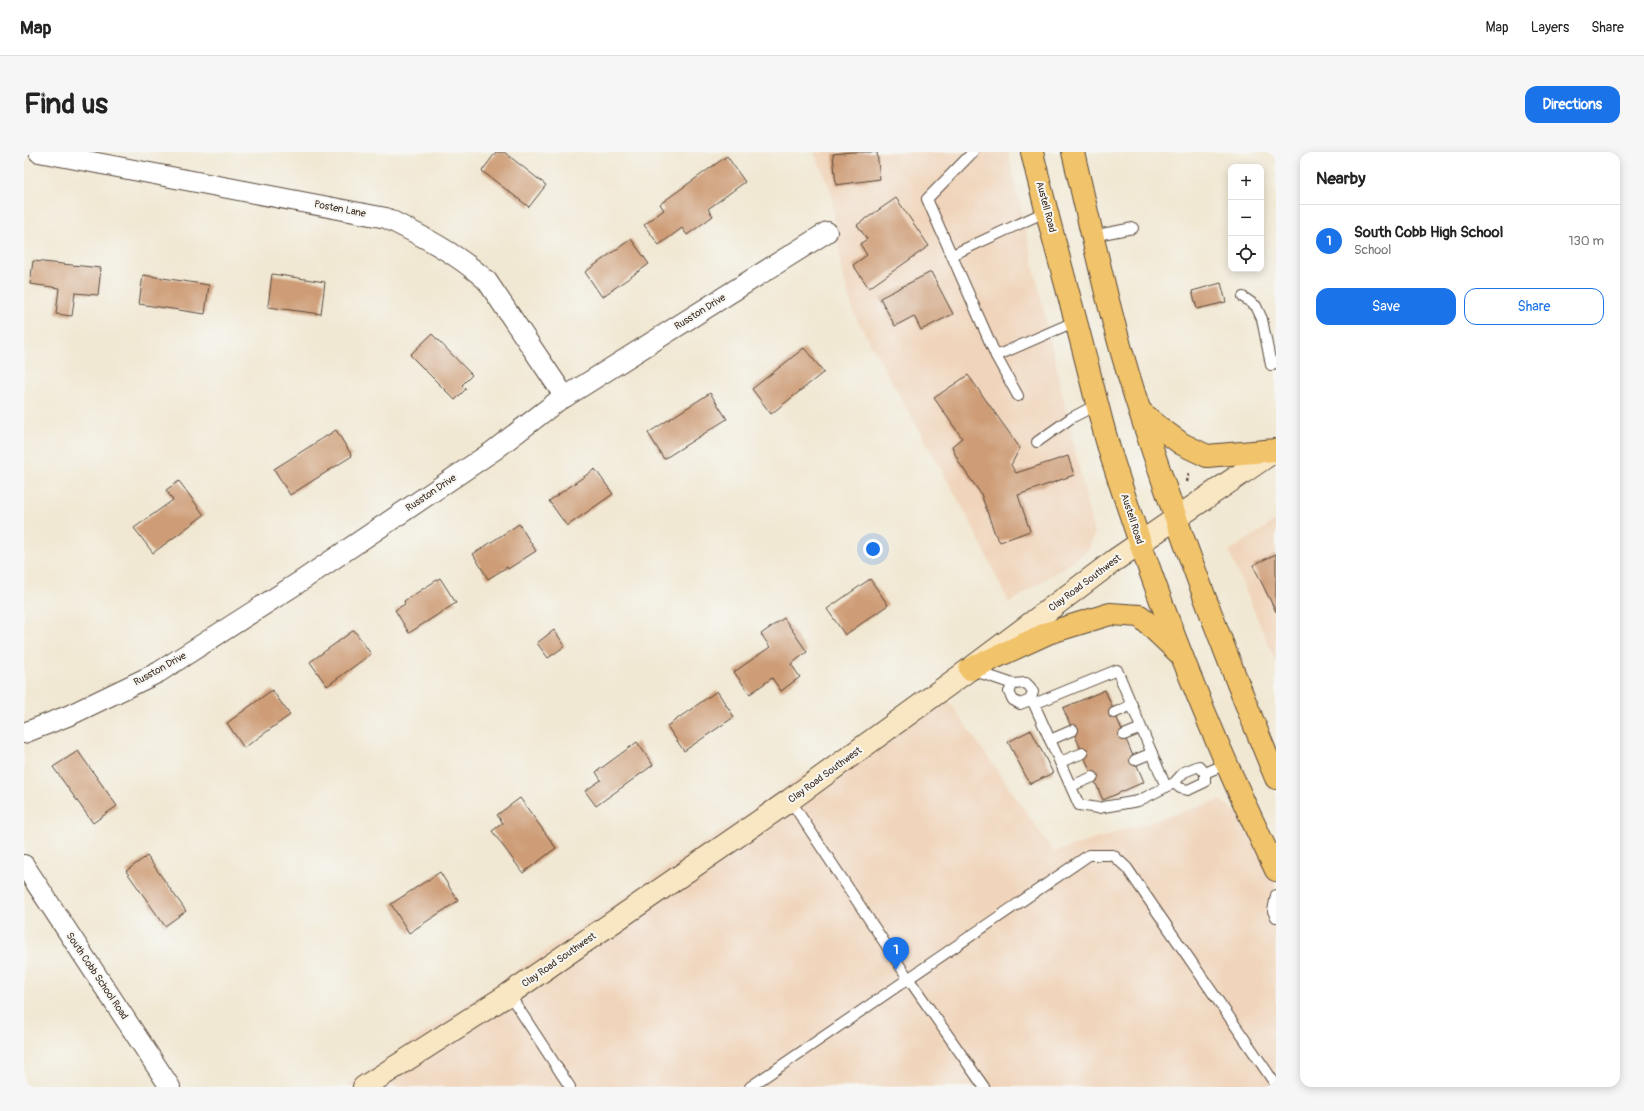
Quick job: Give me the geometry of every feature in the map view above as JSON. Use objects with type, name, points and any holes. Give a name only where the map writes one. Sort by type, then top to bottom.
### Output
[{"type":"main road","name":"Austell Road","points":[[1032,152],[1110,452],[1140,543],[1182,657],[1226,764],[1276,870]]},
{"type":"main road","points":[[1073,152],[1108,300],[1140,412],[1176,518],[1231,670],[1276,778]]},
{"type":"main road","points":[[1140,412],[1182,444],[1207,456],[1276,450]]},
{"type":"main road","points":[[970,669],[1048,633],[1110,614],[1140,616],[1182,657]]},
{"type":"street","name":"Posten Lane","points":[[39,152],[386,218],[441,247],[471,266],[487,281],[565,397]]},
{"type":"street","name":"Russton Drive","points":[[24,733],[70,715],[159,672],[298,583],[493,451],[559,400],[827,232]]},
{"type":"street","name":"Clay Road Southwest","points":[[364,1087],[509,994],[790,800],[1140,543],[1276,450]]},
{"type":"street","name":"South Cobb School Road","points":[[24,865],[170,1087]]},
{"type":"lane","points":[[973,152],[927,199],[996,356],[1018,396]]},
{"type":"lane","points":[[952,255],[1047,211]]},
{"type":"lane","points":[[1092,236],[1133,228]]},
{"type":"lane","points":[[1243,297],[1256,306],[1262,319],[1271,366],[1276,362]]},
{"type":"lane","points":[[996,356],[1076,321]]},
{"type":"lane","points":[[1037,442],[1071,418],[1098,404]]},
{"type":"lane","points":[[970,669],[1013,684],[1026,683],[1030,687],[1033,692],[1032,702],[1079,805],[1098,808],[1138,801],[1170,785],[1184,772],[1199,766],[1205,773],[1205,782],[1188,790],[1170,785],[1152,753],[1117,670],[1032,702],[1020,704],[1013,700],[1010,692],[1013,684]]},
{"type":"lane","points":[[1114,712],[1132,705]]},
{"type":"lane","points":[[1124,735],[1141,728]]},
{"type":"lane","points":[[1050,740],[1073,730]]},
{"type":"lane","points":[[1060,762],[1083,753]]},
{"type":"lane","points":[[1135,760],[1152,753]]},
{"type":"lane","points":[[1205,773],[1226,764]]},
{"type":"lane","points":[[1071,786],[1093,777]]},
{"type":"lane","points":[[790,800],[908,978],[984,1087]]},
{"type":"lane","points":[[750,1087],[1089,856],[1113,855],[1127,868],[1276,1085]]},
{"type":"lane","points":[[1276,895],[1273,910],[1276,917]]},
{"type":"lane","points":[[509,994],[570,1087]]},
{"type":"shaded area","points":[[814,152],[1008,152],[1094,534],[1089,549],[1009,603],[970,521],[854,314],[842,273],[831,191]]},
{"type":"shaded area","points":[[1276,520],[1276,662],[1229,552]]},
{"type":"shaded area","points":[[937,684],[1054,852],[1220,800],[1276,841],[1276,1087],[345,1087]]},
{"type":"building","points":[[496,152],[504,152],[546,185],[529,207],[482,171]]},
{"type":"building","points":[[877,152],[880,179],[836,185],[833,154]]},
{"type":"building","points":[[727,156],[745,182],[708,209],[713,216],[687,235],[682,228],[659,245],[644,225],[664,210],[660,204]]},
{"type":"building","points":[[896,198],[929,246],[869,288],[853,265],[867,255],[860,244],[867,239],[857,225]]},
{"type":"building","points":[[631,239],[649,264],[602,297],[585,272]]},
{"type":"building","points":[[33,261],[101,268],[98,295],[75,293],[72,316],[56,314],[59,288],[30,284]]},
{"type":"building","points":[[931,272],[953,314],[921,330],[914,316],[895,326],[880,298]]},
{"type":"building","points":[[272,274],[325,282],[321,314],[268,307]]},
{"type":"building","points":[[143,275],[209,285],[205,314],[139,304]]},
{"type":"building","points":[[1221,283],[1226,302],[1197,309],[1192,291]]},
{"type":"building","points":[[432,334],[472,375],[462,385],[466,389],[455,400],[410,355]]},
{"type":"building","points":[[804,348],[824,372],[771,414],[752,389]]},
{"type":"building","points":[[968,375],[1020,448],[1011,465],[1016,473],[1068,456],[1074,475],[1018,495],[1030,531],[1000,542],[995,534],[981,494],[960,464],[952,446],[962,438],[934,398]]},
{"type":"building","points":[[710,393],[727,419],[664,459],[648,433]]},
{"type":"building","points":[[336,430],[352,456],[290,495],[274,469]]},
{"type":"building","points":[[595,469],[613,494],[567,526],[549,501]]},
{"type":"building","points":[[179,481],[204,515],[153,553],[134,528],[173,500],[166,490]]},
{"type":"building","points":[[519,524],[536,551],[508,569],[507,567],[488,579],[473,554]]},
{"type":"building","points":[[1276,554],[1276,612],[1253,565]]},
{"type":"building","points":[[440,578],[456,603],[409,633],[395,610],[405,604],[404,601]]},
{"type":"building","points":[[870,579],[888,605],[845,635],[827,609]]},
{"type":"building","points":[[784,618],[807,652],[791,664],[800,677],[781,691],[772,678],[750,694],[734,672],[770,647],[761,634]]},
{"type":"building","points":[[354,630],[371,654],[327,686],[310,662]]},
{"type":"building","points":[[554,630],[565,646],[548,658],[537,643]]},
{"type":"building","points":[[272,690],[290,715],[244,748],[227,723]]},
{"type":"building","points":[[1105,690],[1144,782],[1103,800],[1063,708]]},
{"type":"building","points":[[717,691],[734,717],[684,751],[667,726]]},
{"type":"building","points":[[1031,730],[1053,773],[1030,784],[1008,742]]},
{"type":"building","points":[[637,742],[653,765],[596,806],[585,791],[601,780],[596,772]]},
{"type":"building","points":[[78,751],[117,806],[93,823],[53,767]]},
{"type":"building","points":[[520,798],[556,848],[523,873],[492,831],[503,823],[497,815]]},
{"type":"building","points":[[147,856],[186,911],[165,926],[126,871]]},
{"type":"building","points":[[440,872],[458,901],[409,933],[391,904]]},
{"type":"place","name":"South Cobb High School","points":[[896,970]]}]
